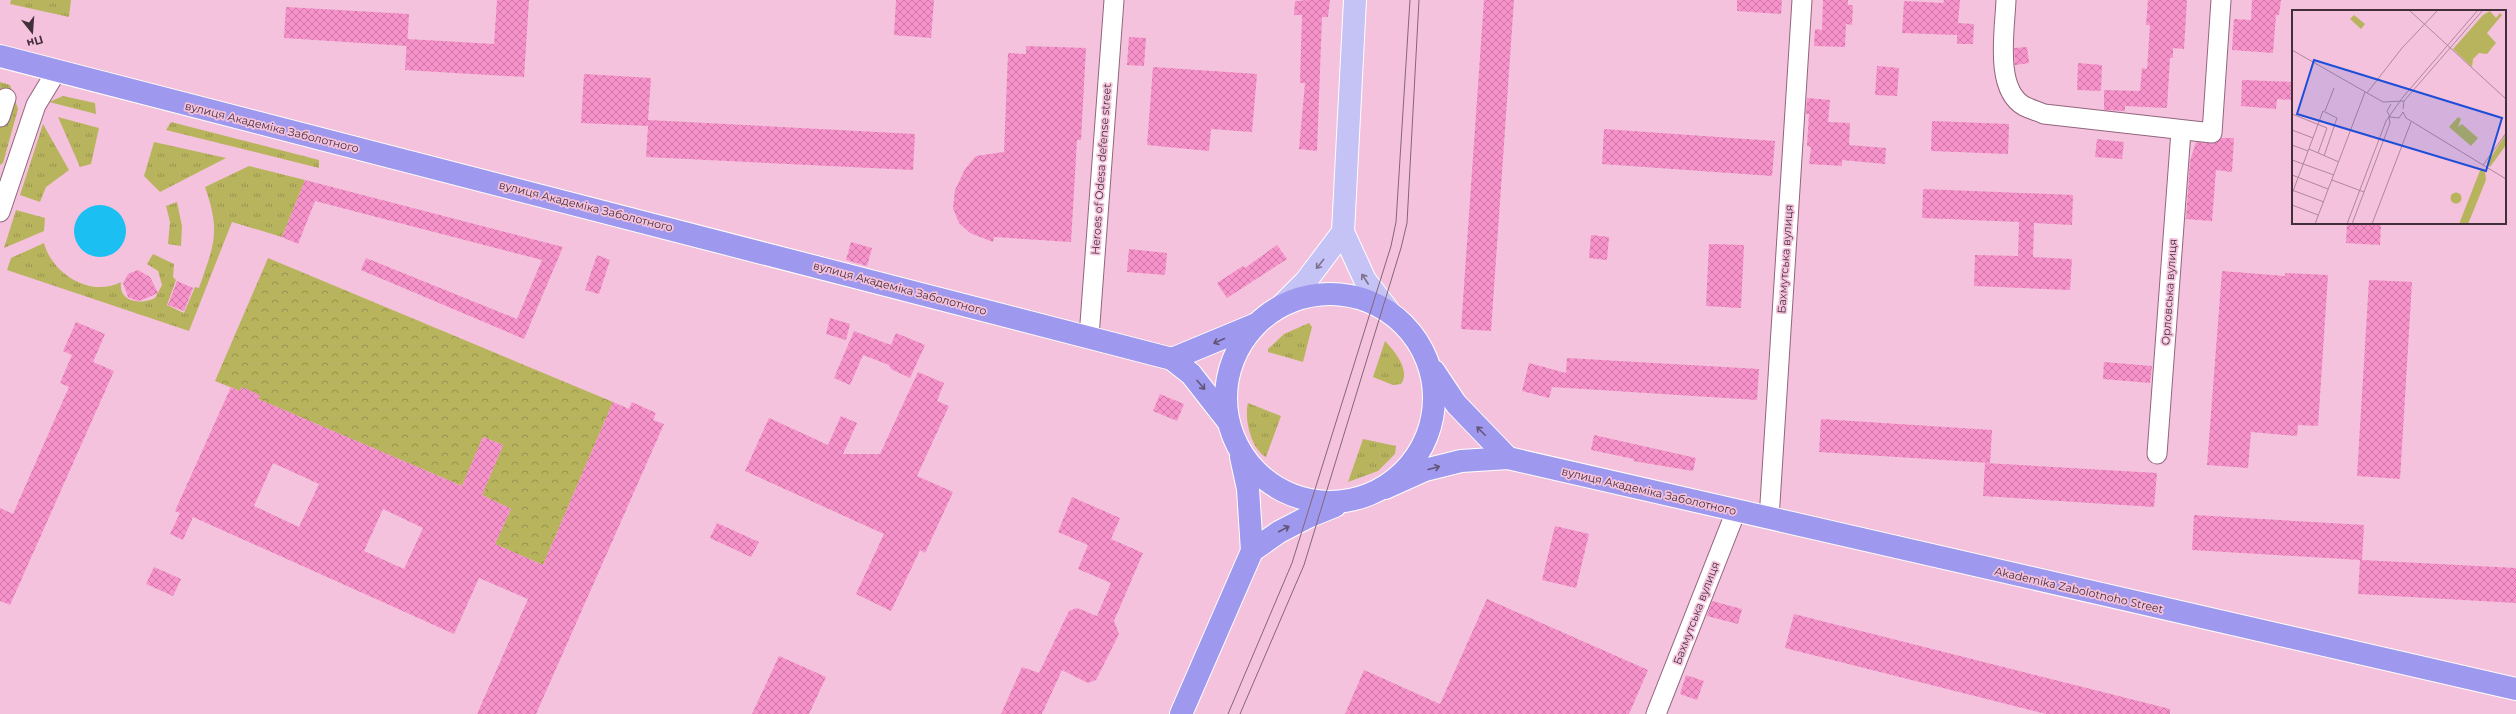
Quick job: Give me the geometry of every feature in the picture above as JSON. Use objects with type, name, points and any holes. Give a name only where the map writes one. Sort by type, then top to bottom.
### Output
[{"type":"highway","name":"вулиця Академіка Заболотного","points":[[0,56],[56,72],[565,200],[1172,359],[1191,374],[1227,420]]},
{"type":"highway","points":[[1172,359],[1255,325],[1284,303],[1313,294],[1344,294],[1374,302],[1388,310],[1407,326],[1422,345],[1431,367],[1456,404],[1508,458]]},
{"type":"highway","points":[[1181,714],[1252,551],[1248,489],[1239,451],[1227,420],[1226,386],[1235,353],[1255,325]]},
{"type":"highway","points":[[1384,488],[1411,466],[1429,436],[1436,401],[1431,367]]},
{"type":"highway","points":[[1239,451],[1258,475],[1283,492],[1313,502],[1353,500]]},
{"type":"highway","name":"вулиця Академіка Заболотного","points":[[1252,551],[1279,532],[1308,516],[1384,488],[1425,470],[1461,461],[1508,458],[2516,689]]},
{"type":"main road","points":[[1355,0],[1343,232],[1366,280],[1388,310]]},
{"type":"main road","points":[[1284,303],[1306,281],[1343,232]]},
{"type":"street","name":"Heroes of Odesa defense street","points":[[1089,337],[1114,0]]},
{"type":"street","name":"Бахмутська вулиця","points":[[1769,518],[1802,0]]},
{"type":"street","points":[[2006,0],[2004,74],[2010,91],[2022,105],[2044,114],[2182,131],[2212,133],[2221,0]]},
{"type":"street","points":[[0,212],[36,105],[56,72]]},
{"type":"street","points":[[0,117],[6,98]]},
{"type":"street","name":"Орловська вулиця","points":[[2157,454],[2182,131]]},
{"type":"street","name":"Бахмутська вулиця","points":[[1656,714],[1736,511]]},
{"type":"green space","points":[[11,0],[71,0],[69,17],[10,4]]},
{"type":"green space","points":[[0,82],[10,85],[18,109],[3,163],[0,165]]},
{"type":"green space","points":[[63,96],[95,103],[96,114],[49,102]]},
{"type":"green space","points":[[58,117],[99,128],[91,164],[80,167]]},
{"type":"green space","points":[[171,122],[319,160],[319,168],[166,130]]},
{"type":"green space","points":[[43,124],[69,170],[46,187],[40,202],[20,195]]},
{"type":"green space","points":[[154,142],[226,158],[160,192],[144,176]]},
{"type":"green space","points":[[249,166],[305,180],[282,237],[232,222],[189,331],[7,270],[11,258],[44,243],[48,254],[55,264],[74,280],[86,285],[97,287],[109,286],[121,282],[121,289],[127,298],[143,301],[155,298],[162,285],[158,271],[147,264],[153,254],[174,264],[173,277],[176,280],[167,305],[184,313],[195,287],[199,288],[209,260],[214,238],[213,216],[205,187]]},
{"type":"green space","points":[[177,202],[182,226],[181,246],[168,244],[170,222],[166,206]]},
{"type":"green space","points":[[16,210],[45,218],[44,231],[4,248]]},
{"type":"green space","points":[[268,258],[613,402],[543,565],[495,544],[511,509],[482,495],[503,445],[483,437],[462,486],[258,399],[260,396],[242,388],[240,391],[215,381]]},
{"type":"green space","points":[[1309,323],[1312,327],[1303,362],[1268,352],[1268,349],[1284,334]]},
{"type":"green space","points":[[1385,341],[1397,355],[1403,367],[1404,379],[1401,384],[1393,385],[1373,377]]},
{"type":"green space","points":[[1248,403],[1281,416],[1266,457],[1256,447],[1250,433],[1247,417]]},
{"type":"green space","points":[[1363,439],[1396,446],[1395,454],[1378,471],[1348,482]]},
{"type":"water","points":[[95,205],[105,205],[119,212],[126,226],[126,236],[119,250],[105,257],[95,257],[85,253],[78,246],[74,236],[74,226],[78,216],[85,209]]},
{"type":"building","points":[[497,0],[529,0],[524,77],[405,70],[407,39],[494,44]]},
{"type":"building","points":[[896,0],[934,0],[931,38],[894,35]]},
{"type":"building","points":[[1330,0],[1328,17],[1322,17],[1317,151],[1299,149],[1305,83],[1300,83],[1302,15],[1294,15],[1295,1]]},
{"type":"building","points":[[1484,0],[1514,0],[1491,331],[1461,329]]},
{"type":"building","points":[[1737,0],[1782,0],[1781,14],[1737,11]]},
{"type":"building","points":[[1823,0],[1848,0],[1848,5],[1853,5],[1852,25],[1846,24],[1845,47],[1814,46],[1815,29],[1822,30]]},
{"type":"building","points":[[1944,0],[1960,0],[1958,23],[1974,24],[1973,44],[1957,44],[1957,35],[1902,33],[1904,1],[1943,3]]},
{"type":"building","points":[[2148,0],[2187,0],[2184,49],[2173,48],[2173,58],[2170,58],[2167,108],[2125,106],[2125,111],[2104,110],[2104,90],[2140,91],[2142,68],[2147,69],[2150,25],[2146,25]]},
{"type":"building","points":[[2252,0],[2281,0],[2279,15],[2276,15],[2273,53],[2232,50],[2234,19],[2251,20]]},
{"type":"building","points":[[286,7],[409,14],[407,46],[284,38]]},
{"type":"building","points":[[1129,37],[1146,38],[1144,66],[1127,65]]},
{"type":"building","points":[[1026,46],[1086,48],[1081,140],[1077,140],[1071,242],[994,237],[993,242],[970,233],[959,223],[953,208],[955,190],[965,169],[976,156],[1004,152],[1008,53],[1026,54]]},
{"type":"building","points":[[2027,47],[2029,63],[2015,65],[2014,48]]},
{"type":"building","points":[[2078,63],[2102,65],[2101,91],[2077,90]]},
{"type":"building","points":[[1877,66],[1899,68],[1897,96],[1875,95]]},
{"type":"building","points":[[1153,67],[1257,74],[1252,132],[1211,129],[1209,151],[1147,145]]},
{"type":"building","points":[[584,74],[651,78],[648,120],[915,134],[913,170],[646,157],[648,126],[581,123]]},
{"type":"building","points":[[2242,80],[2292,82],[2292,100],[2277,99],[2276,109],[2241,106]]},
{"type":"building","points":[[1807,98],[1830,100],[1828,122],[1850,123],[1849,145],[1886,148],[1885,164],[1842,160],[1842,166],[1809,164],[1811,147],[1807,146],[1809,114],[1806,114]]},
{"type":"building","points":[[1932,121],[2009,124],[2008,154],[1931,151]]},
{"type":"building","points":[[1604,129],[1775,141],[1772,176],[1602,164]]},
{"type":"building","points":[[2222,138],[2234,138],[2232,172],[2216,170],[2212,221],[2186,219],[2190,161],[2196,142],[2216,143]]},
{"type":"building","points":[[2097,139],[2124,142],[2122,159],[2095,157]]},
{"type":"building","points":[[305,180],[563,247],[524,339],[361,270],[366,258],[517,319],[542,260],[315,201],[298,244],[282,237]]},
{"type":"building","points":[[1923,189],[2073,195],[2072,225],[2034,223],[2033,257],[2072,259],[2070,290],[1974,286],[1975,255],[2018,256],[2019,222],[1922,218]]},
{"type":"building","points":[[2347,224],[2381,224],[2380,245],[2346,243]]},
{"type":"building","points":[[1591,235],[1609,237],[1607,260],[1589,258]]},
{"type":"building","points":[[851,242],[872,248],[867,266],[846,260]]},
{"type":"building","points":[[1709,244],[1744,245],[1741,308],[1706,306]]},
{"type":"building","points":[[1277,245],[1287,259],[1227,298],[1217,283],[1243,266],[1245,268]]},
{"type":"building","points":[[1129,249],[1167,253],[1165,275],[1127,272]]},
{"type":"building","points":[[597,255],[610,260],[599,294],[585,290]]},
{"type":"building","points":[[138,270],[150,277],[158,293],[137,301],[128,297],[123,283],[128,274]]},
{"type":"building","points":[[2222,271],[2285,276],[2285,273],[2328,275],[2318,426],[2298,425],[2297,436],[2251,432],[2248,468],[2207,465]]},
{"type":"building","points":[[2369,280],[2412,282],[2400,479],[2357,476]]},
{"type":"building","points":[[177,281],[193,288],[184,311],[168,305]]},
{"type":"building","points":[[830,318],[850,324],[846,340],[826,334]]},
{"type":"building","points":[[76,322],[105,334],[93,362],[114,371],[10,605],[0,601],[0,508],[13,514],[69,387],[60,383],[72,355],[63,351]]},
{"type":"building","points":[[854,331],[891,345],[896,333],[925,345],[910,378],[891,369],[889,365],[863,355],[850,385],[834,378]]},
{"type":"building","points":[[1567,358],[1759,369],[1757,400],[1552,387],[1549,398],[1522,391],[1529,363],[1566,373]]},
{"type":"building","points":[[2104,362],[2152,366],[2150,383],[2103,379]]},
{"type":"building","points":[[918,372],[944,383],[937,401],[949,406],[917,476],[953,492],[925,553],[920,550],[891,611],[856,594],[884,534],[745,471],[769,418],[828,445],[841,416],[857,423],[843,454],[880,454]]},
{"type":"building","points":[[231,387],[240,391],[242,387],[260,395],[258,399],[462,486],[483,437],[503,445],[482,495],[511,509],[495,544],[543,565],[613,402],[629,409],[632,402],[656,413],[653,420],[664,424],[536,714],[477,714],[528,599],[479,578],[454,634],[193,517],[183,540],[170,534],[180,513],[175,511]],"holes":[[[273,463],[319,484],[299,527],[254,506]],[[383,509],[423,528],[404,569],[364,551]]]},
{"type":"building","points":[[1160,394],[1184,404],[1177,421],[1153,411]]},
{"type":"building","points":[[1821,419],[1992,430],[1990,463],[1819,452]]},
{"type":"building","points":[[1594,435],[1696,458],[1693,471],[1633,461],[1634,459],[1591,450]]},
{"type":"building","points":[[1985,463],[2157,473],[2154,507],[1983,496]]},
{"type":"building","points":[[1072,497],[1120,518],[1111,539],[1143,553],[1114,621],[1119,634],[1096,680],[1088,683],[1062,670],[1042,714],[1001,714],[1022,667],[1039,673],[1069,611],[1077,608],[1097,616],[1111,583],[1078,569],[1088,545],[1058,532]]},
{"type":"building","points":[[2194,515],[2364,525],[2362,560],[2516,568],[2516,603],[2358,594],[2360,560],[2192,550]]},
{"type":"building","points":[[717,523],[759,542],[751,557],[710,538]]},
{"type":"building","points":[[1555,526],[1589,534],[1576,588],[1542,580]]},
{"type":"building","points":[[154,567],[181,579],[173,596],[146,584]]},
{"type":"building","points":[[1487,599],[1648,670],[1629,714],[1345,714],[1364,670],[1440,704]]},
{"type":"building","points":[[1712,601],[1742,609],[1738,624],[1707,616]]},
{"type":"building","points":[[1794,614],[2170,709],[2170,714],[2046,714],[1785,648]]},
{"type":"building","points":[[779,656],[826,677],[809,714],[752,714]]},
{"type":"building","points":[[1686,675],[1704,681],[1697,700],[1680,694]]},
{"type":"tram line","points":[[1228,714],[1292,563],[1391,246],[1396,222],[1410,0]]},
{"type":"tram line","points":[[1240,714],[1304,565],[1401,248],[1407,223],[1419,0]]}]
